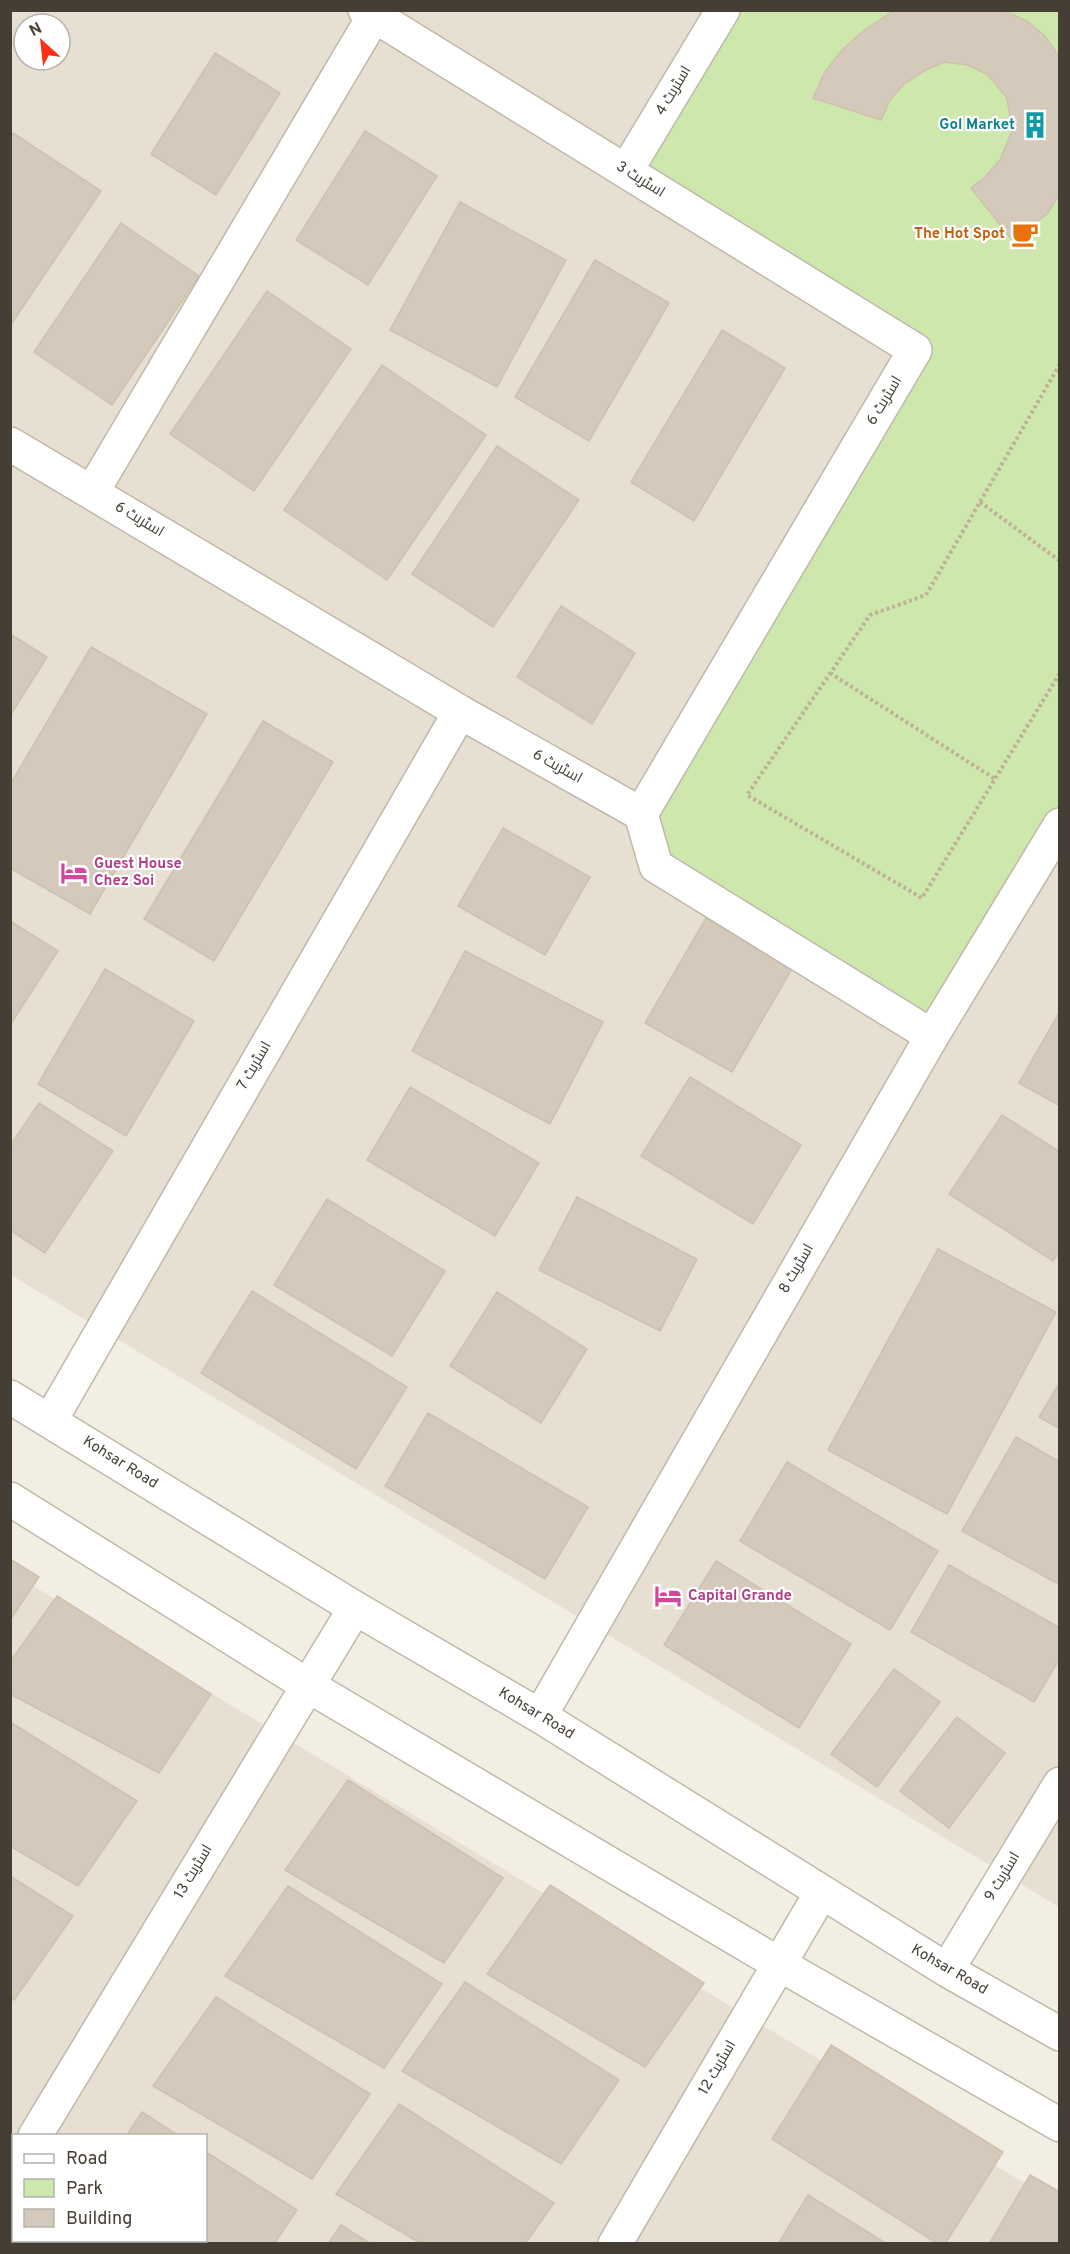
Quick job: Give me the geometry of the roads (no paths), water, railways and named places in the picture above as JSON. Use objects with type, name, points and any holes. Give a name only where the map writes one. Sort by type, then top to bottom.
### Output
[{"type":"street","name":"اسٹریٹ 4","points":[[626,171],[723,10]]},
{"type":"street","name":"اسٹریٹ 3","points":[[370,13],[915,350]]},
{"type":"street","points":[[92,492],[370,13]]},
{"type":"street","name":"اسٹریٹ 6","points":[[10,444],[460,712],[641,814],[915,350]]},
{"type":"street","name":"اسٹریٹ 7","points":[[50,1421],[460,712]]},
{"type":"street","points":[[641,814],[656,866],[932,1036]]},
{"type":"street","name":"اسٹریٹ 8","points":[[540,1716],[932,1036],[1059,825]]},
{"type":"street","name":"Kohsar Road","points":[[10,1397],[354,1608],[540,1716],[947,1970],[1059,2034]]},
{"type":"street","points":[[10,1499],[307,1685],[779,1965],[1059,2125]]},
{"type":"street","name":"اسٹریٹ 13","points":[[36,2134],[354,1608]]},
{"type":"street","name":"اسٹریٹ 9","points":[[947,1970],[1059,1784]]},
{"type":"street","name":"اسٹریٹ 12","points":[[615,2244],[821,1893]]},
{"type":"place","name":"Gol Market","points":[[1035,125]]},
{"type":"place","name":"The Hot Spot","points":[[1025,234]]},
{"type":"place","name":"Guest House Chez Soi","points":[[74,873]]},
{"type":"place","name":"Capital Grande","points":[[668,1596]]}]
